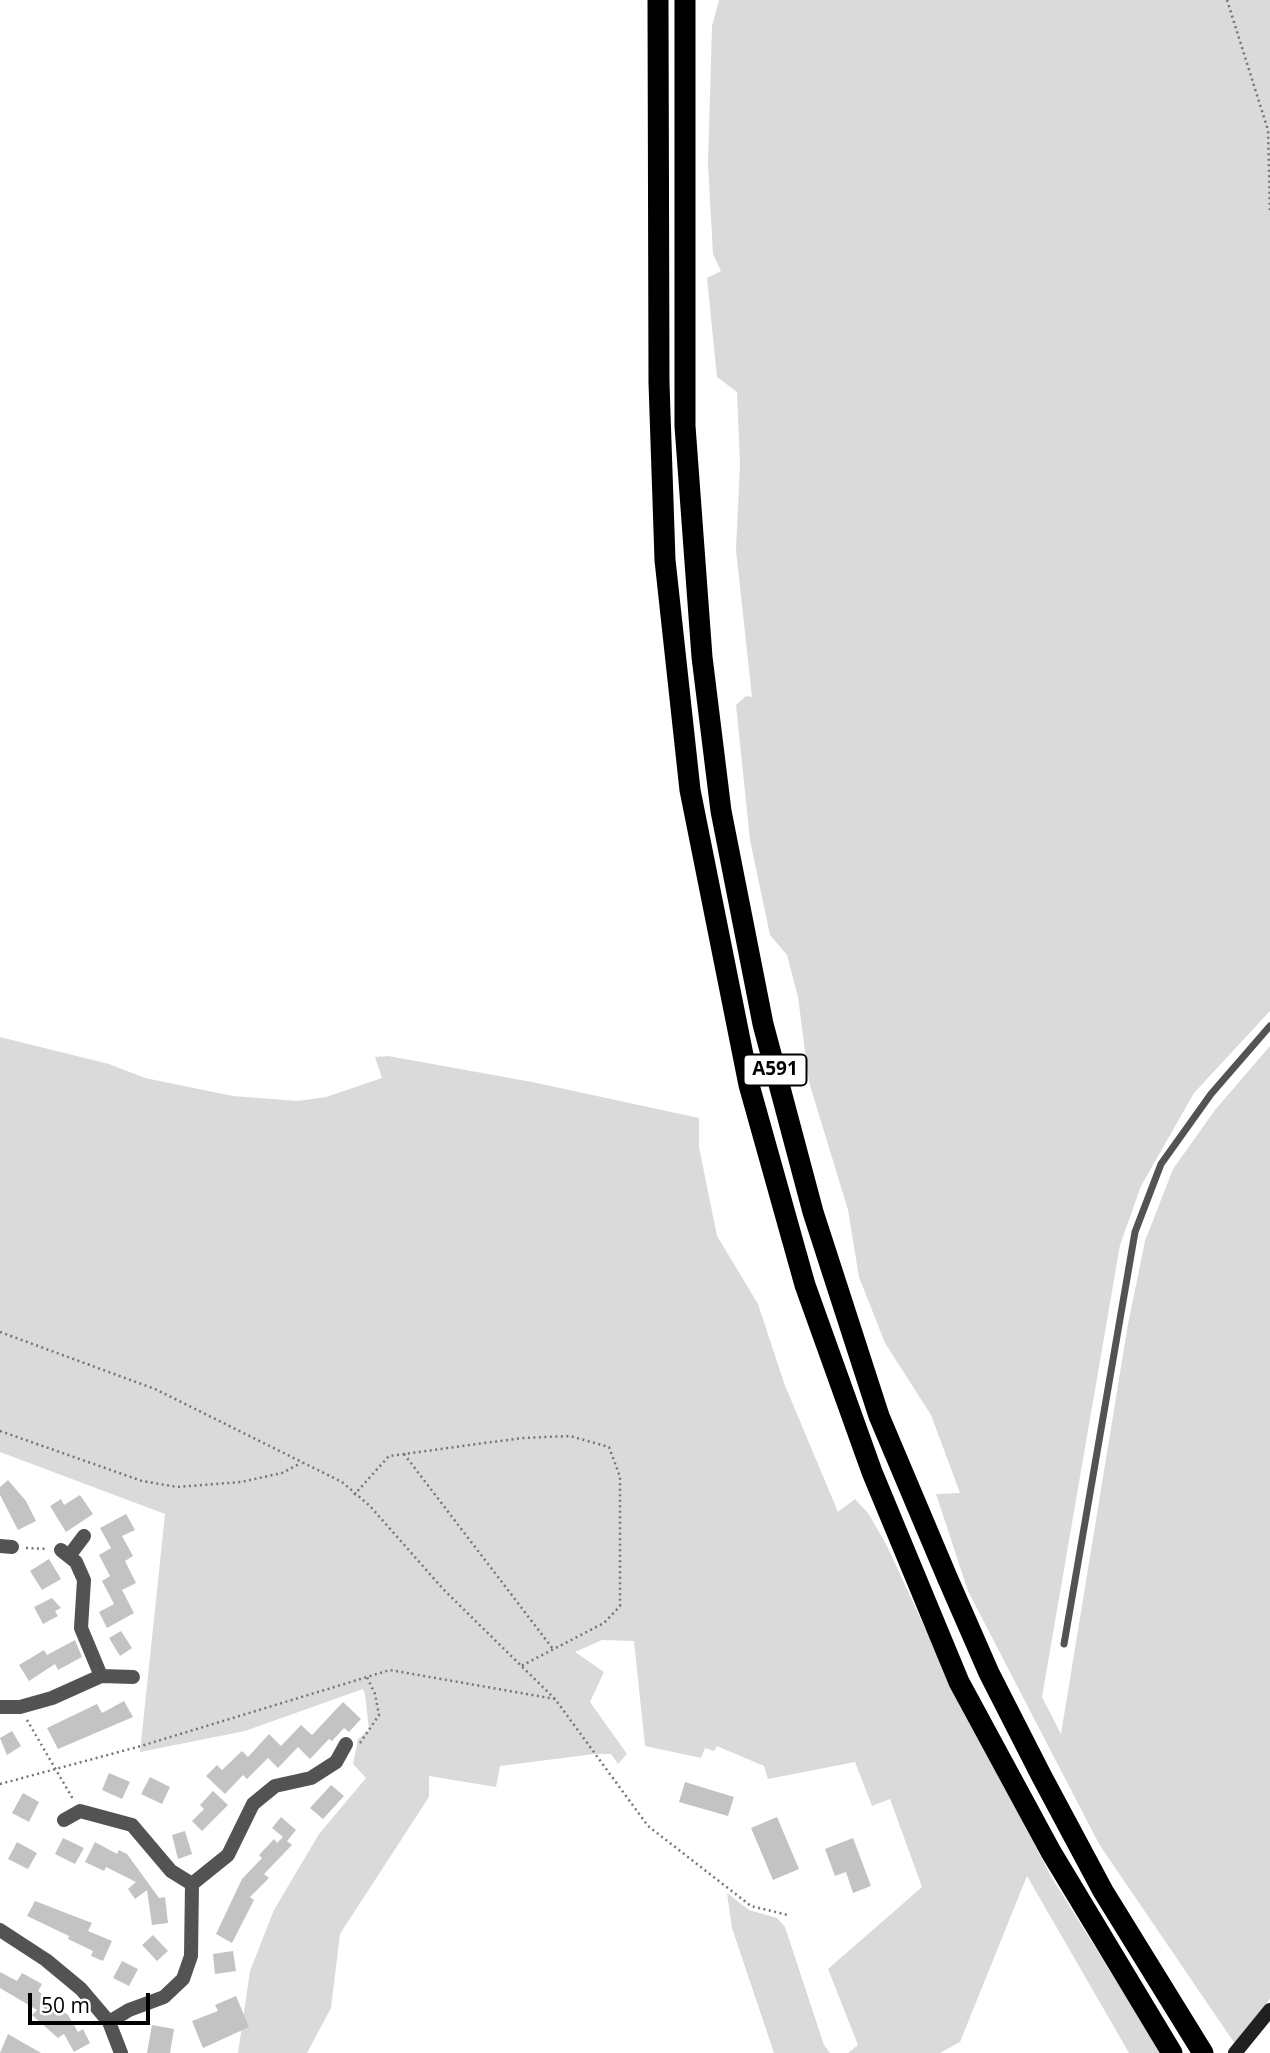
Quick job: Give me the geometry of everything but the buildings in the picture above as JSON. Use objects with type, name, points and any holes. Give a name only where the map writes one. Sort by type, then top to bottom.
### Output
[{"type":"highway","name":"A591","points":[[658,0],[659,383],[665,560],[690,790],[749,1085],[805,1284],[872,1472],[959,1682],[1051,1852],[1136,1998],[1172,2053]]},
{"type":"highway","name":"A591","points":[[685,0],[685,426],[700,630],[722,811],[763,1024],[813,1212],[879,1416],[947,1577],[989,1673],[1103,1891],[1203,2053]]},
{"type":"street","points":[[84,1536],[65,1553],[76,1562],[84,1580],[81,1628],[101,1676]]},
{"type":"street","points":[[0,1707],[20,1707],[52,1698],[101,1676],[133,1677]]},
{"type":"street","points":[[192,1884],[228,1855],[253,1804],[275,1786],[311,1779],[336,1762],[346,1744]]},
{"type":"street","points":[[64,1820],[80,1811],[132,1825],[171,1871],[192,1884]]},
{"type":"street","points":[[109,2022],[129,2010],[164,1997],[183,1979],[191,1956],[192,1884]]},
{"type":"street","points":[[0,1930],[46,1960],[80,1989],[109,2022],[121,2053]]},
{"type":"street","points":[[1235,2053],[1270,2010]]},
{"type":"lane","points":[[1064,1644],[1135,1233],[1161,1164],[1211,1094],[1270,1026]]},
{"type":"path","points":[[1227,0],[1268,130],[1270,213]]},
{"type":"path","points":[[0,1332],[155,1389],[342,1482],[370,1506],[443,1589],[555,1699],[648,1826],[751,1906],[788,1915]]},
{"type":"path","points":[[0,1430],[142,1480],[177,1487],[241,1482],[282,1473],[301,1463]]},
{"type":"path","points":[[354,1495],[389,1456],[522,1438],[570,1436],[609,1447],[620,1477],[620,1606],[604,1623],[521,1666]]},
{"type":"path","points":[[404,1454],[553,1650]]},
{"type":"path","points":[[6,1546],[65,1553]]},
{"type":"path","points":[[0,1784],[390,1670],[555,1699]]},
{"type":"path","points":[[346,1744],[356,1747],[379,1714],[375,1694],[367,1677]]},
{"type":"path","points":[[20,1707],[80,1811]]},
{"type":"shaded area","points":[[719,0],[1270,0],[1270,1011],[1194,1093],[1141,1186],[1120,1245],[1042,1697],[1061,1734],[1128,1324],[1145,1241],[1173,1169],[1215,1110],[1270,1046],[1270,1998],[1250,2031],[1235,2044],[1099,1844],[968,1591],[936,1494],[960,1493],[931,1415],[885,1343],[859,1277],[848,1210],[809,1082],[798,997],[787,955],[770,935],[750,840],[736,705],[746,696],[752,697],[736,550],[740,464],[737,392],[717,377],[707,278],[721,271],[713,254],[708,164],[712,26]]},
{"type":"shaded area","points":[[0,1037],[109,1064],[145,1078],[233,1096],[298,1101],[326,1097],[382,1078],[375,1057],[388,1056],[532,1082],[699,1118],[699,1147],[717,1236],[758,1304],[784,1383],[838,1512],[855,1499],[868,1513],[886,1544],[951,1684],[1052,1878],[1161,2053],[1129,2053],[1027,1876],[960,2042],[940,2053],[848,2053],[858,2045],[828,1969],[922,1887],[890,1799],[872,1806],[855,1762],[768,1779],[764,1766],[717,1746],[714,1751],[705,1748],[701,1758],[645,1746],[634,1641],[602,1640],[575,1652],[604,1672],[590,1702],[627,1754],[618,1764],[611,1754],[594,1754],[500,1766],[496,1787],[429,1776],[429,1797],[340,1934],[331,2008],[307,2053],[238,2053],[250,1971],[274,1910],[319,1834],[366,1778],[353,1764],[358,1739],[369,1730],[365,1694],[363,1689],[245,1731],[140,1752],[165,1514],[0,1452]]},
{"type":"shaded area","points":[[727,1893],[749,1910],[777,1918],[785,1927],[824,2045],[830,2053],[774,2053],[732,1928]]}]
